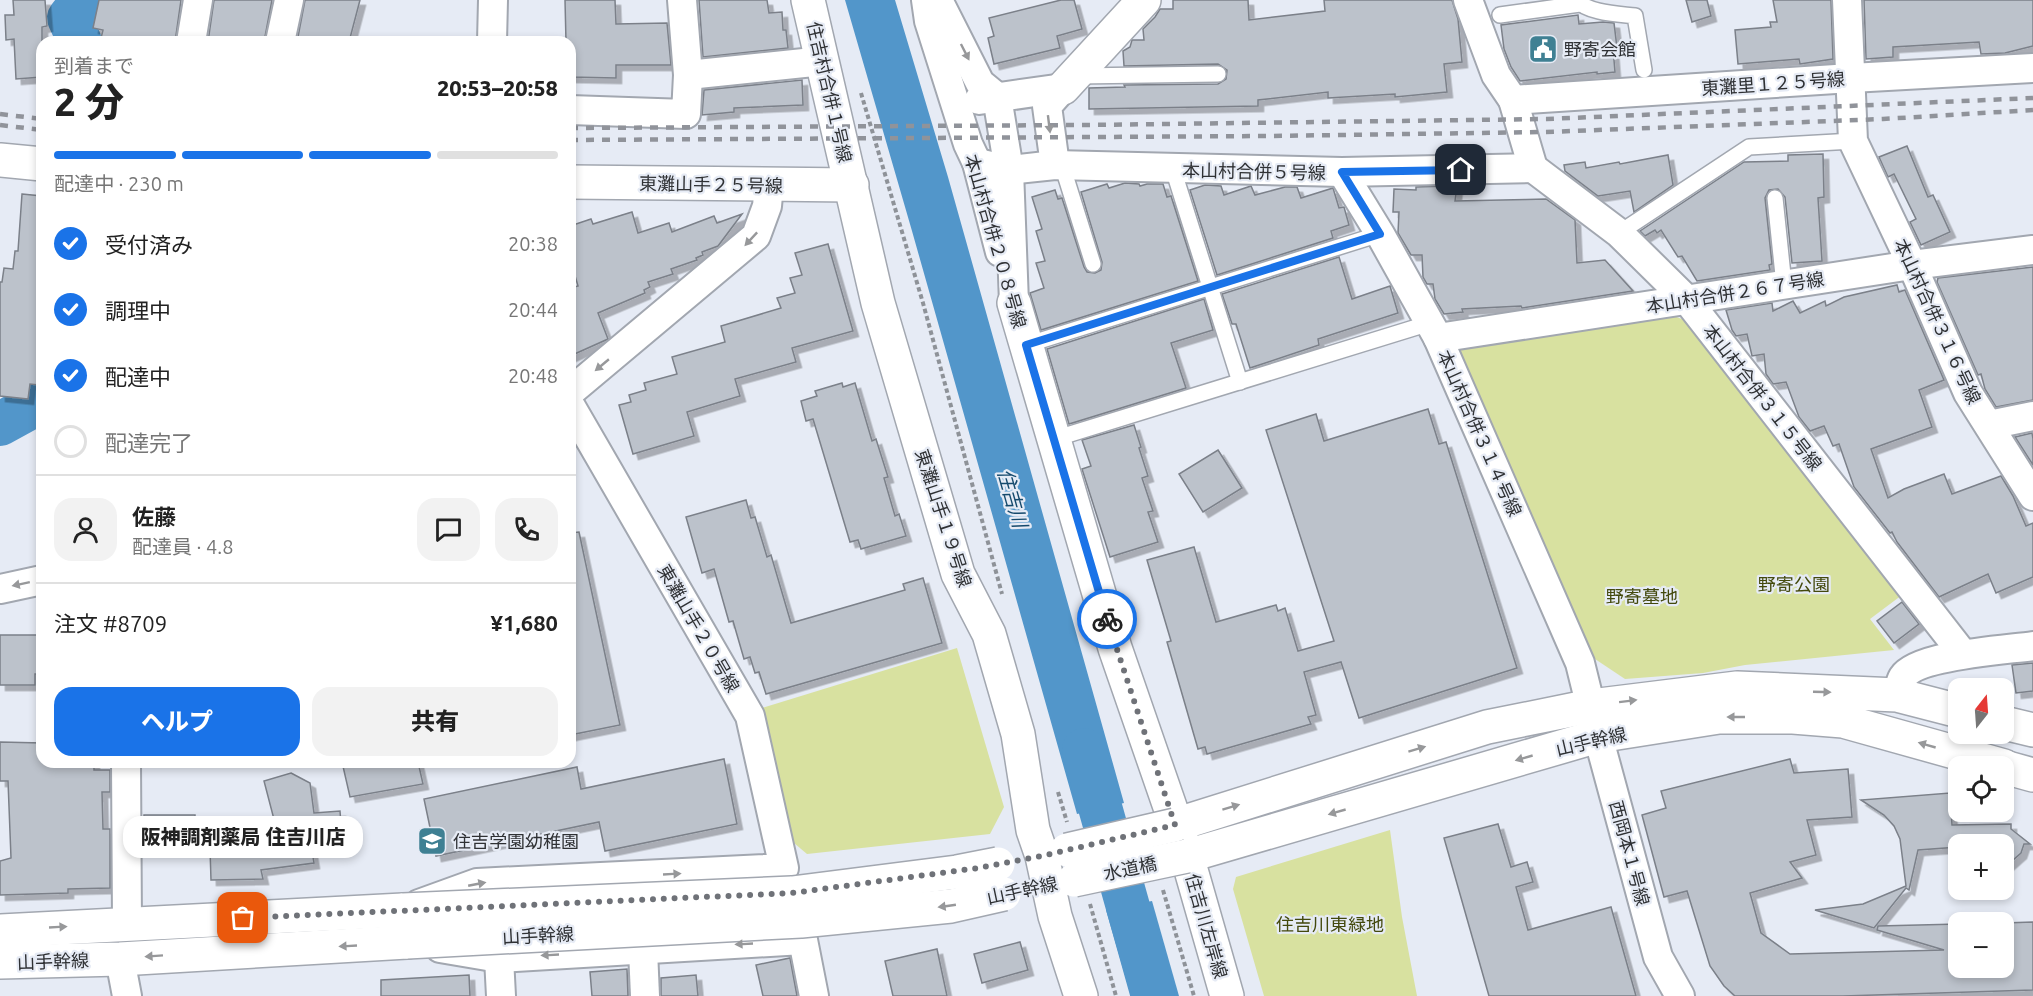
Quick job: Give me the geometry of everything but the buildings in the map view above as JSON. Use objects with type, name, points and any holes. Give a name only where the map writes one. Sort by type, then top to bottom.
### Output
[{"type":"street","points":[[192,36],[198,0]]},
{"type":"street","points":[[281,36],[289,0]]},
{"type":"street","points":[[492,36],[493,0]]},
{"type":"street","points":[[576,110],[686,114],[688,75],[682,0]]},
{"type":"street","name":"住吉村合併１号線","points":[[808,0],[852,185]]},
{"type":"street","name":"本山村合併２０８号線","points":[[926,0],[929,21],[972,153],[1115,648],[1175,825]]},
{"type":"street","points":[[938,0],[980,83],[997,97],[1009,170],[1014,303]]},
{"type":"street","points":[[1059,165],[1047,106],[1144,0]]},
{"type":"street","points":[[1468,0],[1496,75],[1513,100],[1533,168]]},
{"type":"street","points":[[1847,0],[1853,141]]},
{"type":"street","points":[[688,75],[823,61]]},
{"type":"street","name":"東灘里１２５号線","points":[[1513,100],[1646,80],[1851,78],[2033,68]]},
{"type":"street","points":[[972,153],[971,112],[979,100],[1068,82]]},
{"type":"street","name":"本山村合併３１６号線","points":[[1853,141],[1912,265],[1968,393],[2033,496]]},
{"type":"street","name":"本山村合併５号線","points":[[972,153],[1009,170],[1059,165],[1342,172],[1533,168]]},
{"type":"street","points":[[0,160],[36,163]]},
{"type":"street","name":"本山村合併３１５号線","points":[[1533,168],[1619,233],[1687,300],[1963,654]]},
{"type":"street","name":"本山村合併３１４号線","points":[[1342,172],[1380,234],[1434,331],[1580,663],[1595,721]]},
{"type":"street","name":"東灘山手２５号線","points":[[576,182],[852,185]]},
{"type":"street","points":[[576,387],[756,236],[767,206],[770,185]]},
{"type":"street","name":"東灘山手１９号線","points":[[852,185],[878,303],[958,574],[989,634],[1018,734],[1033,830],[1064,865],[1057,922],[1081,996]]},
{"type":"street","name":"本山村合併２６７号線","points":[[1434,331],[1687,300],[1912,265],[2033,250]]},
{"type":"street","name":"東灘山手２０号線","points":[[403,910],[477,883],[784,868],[750,716],[576,415]]},
{"type":"street","points":[[1989,425],[2033,416]]},
{"type":"street","points":[[0,589],[36,581]]},
{"type":"street","points":[[1897,695],[1904,676],[1921,664],[1963,654],[2033,646]]},
{"type":"street","name":"山手幹線","points":[[1187,856],[1595,721],[1737,688],[1897,695],[1948,708]]},
{"type":"street","name":"山手幹線","points":[[1175,825],[1487,727],[1595,721],[1793,717],[1843,721],[1966,756]]},
{"type":"street","name":"西岡本１号線","points":[[1595,721],[1658,957],[1680,996]]},
{"type":"street","points":[[2014,725],[2033,730]]},
{"type":"street","points":[[126,768],[127,923]]},
{"type":"street","name":"山手幹線","points":[[2014,770],[2033,775]]},
{"type":"street","name":"水道橋","points":[[1064,865],[1175,825]]},
{"type":"street","name":"住吉川左岸線","points":[[1175,825],[1187,856],[1227,996]]},
{"type":"street","name":"水道橋","points":[[1064,865],[1187,856]]},
{"type":"street","name":"山手幹線","points":[[0,962],[120,958],[801,921],[951,906],[1001,879],[1064,865]]},
{"type":"street","name":"山手幹線","points":[[0,931],[127,923],[792,893],[957,872],[1001,879]]},
{"type":"street","points":[[407,942],[499,958],[803,940],[814,996]]},
{"type":"street","points":[[643,950],[645,996]]},
{"type":"street","points":[[120,958],[127,996]]},
{"type":"street","points":[[499,958],[501,996]]},
{"type":"lane","points":[[1500,15],[1578,2],[1604,12],[1635,16],[1646,80]]},
{"type":"lane","points":[[1068,82],[1218,74]]},
{"type":"lane","points":[[1619,233],[1749,147],[1853,141]]},
{"type":"lane","points":[[1059,165],[1093,264]]},
{"type":"lane","points":[[1173,169],[1240,382]]},
{"type":"lane","points":[[1775,198],[1784,285]]},
{"type":"lane","points":[[1026,345],[1380,234]]},
{"type":"lane","points":[[1054,439],[1240,382],[1434,331]]},
{"type":"path","points":[[859,86],[923,303],[1004,600]]},
{"type":"path","points":[[1055,781],[1064,865],[1116,996]]},
{"type":"green space","name":"野寄公園","points":[[1671,315],[1690,322],[1902,595],[1870,619],[1894,650],[1745,665],[1703,673],[1625,679],[1592,657],[1518,484],[1458,360],[1462,345]]},
{"type":"green space","points":[[957,648],[1004,807],[990,834],[807,854],[794,843],[759,709]]},
{"type":"green space","name":"住吉川東緑地","points":[[1390,830],[1402,917],[1417,996],[1264,996],[1233,889],[1236,877]]},
{"type":"water","points":[[845,0],[895,0],[948,177],[1124,803],[1077,814]]},
{"type":"water","points":[[1152,901],[1179,996],[1131,996],[1106,910]]},
{"type":"waterway","points":[[77,36],[69,18],[83,0]]},
{"type":"waterway","points":[[0,424],[36,404]]},
{"type":"waterway","name":"住吉川","points":[[1084,750],[1153,996]]},
{"type":"railway","points":[[576,128],[1547,119],[2033,98]]},
{"type":"railway","points":[[576,140],[1546,132],[1883,119],[2033,110]]},
{"type":"railway","points":[[0,114],[36,118]]},
{"type":"railway","points":[[0,125],[36,129]]},
{"type":"way so far","points":[[243,918],[792,893],[957,872],[1042,856],[1175,825],[1107,619]]},
{"type":"place","name":"野寄会館","points":[[1543,49]]},
{"type":"place","name":"住吉学園幼稚園","points":[[432,841]]},
{"type":"place","name":"阪神調剤薬局 住吉川店","points":[[243,918]]},
{"type":"route","points":[[1107,619],[1026,345],[1380,234],[1342,172],[1461,170]]},
{"type":"park label","name":"野寄墓地","points":[[1642,596]]}]
